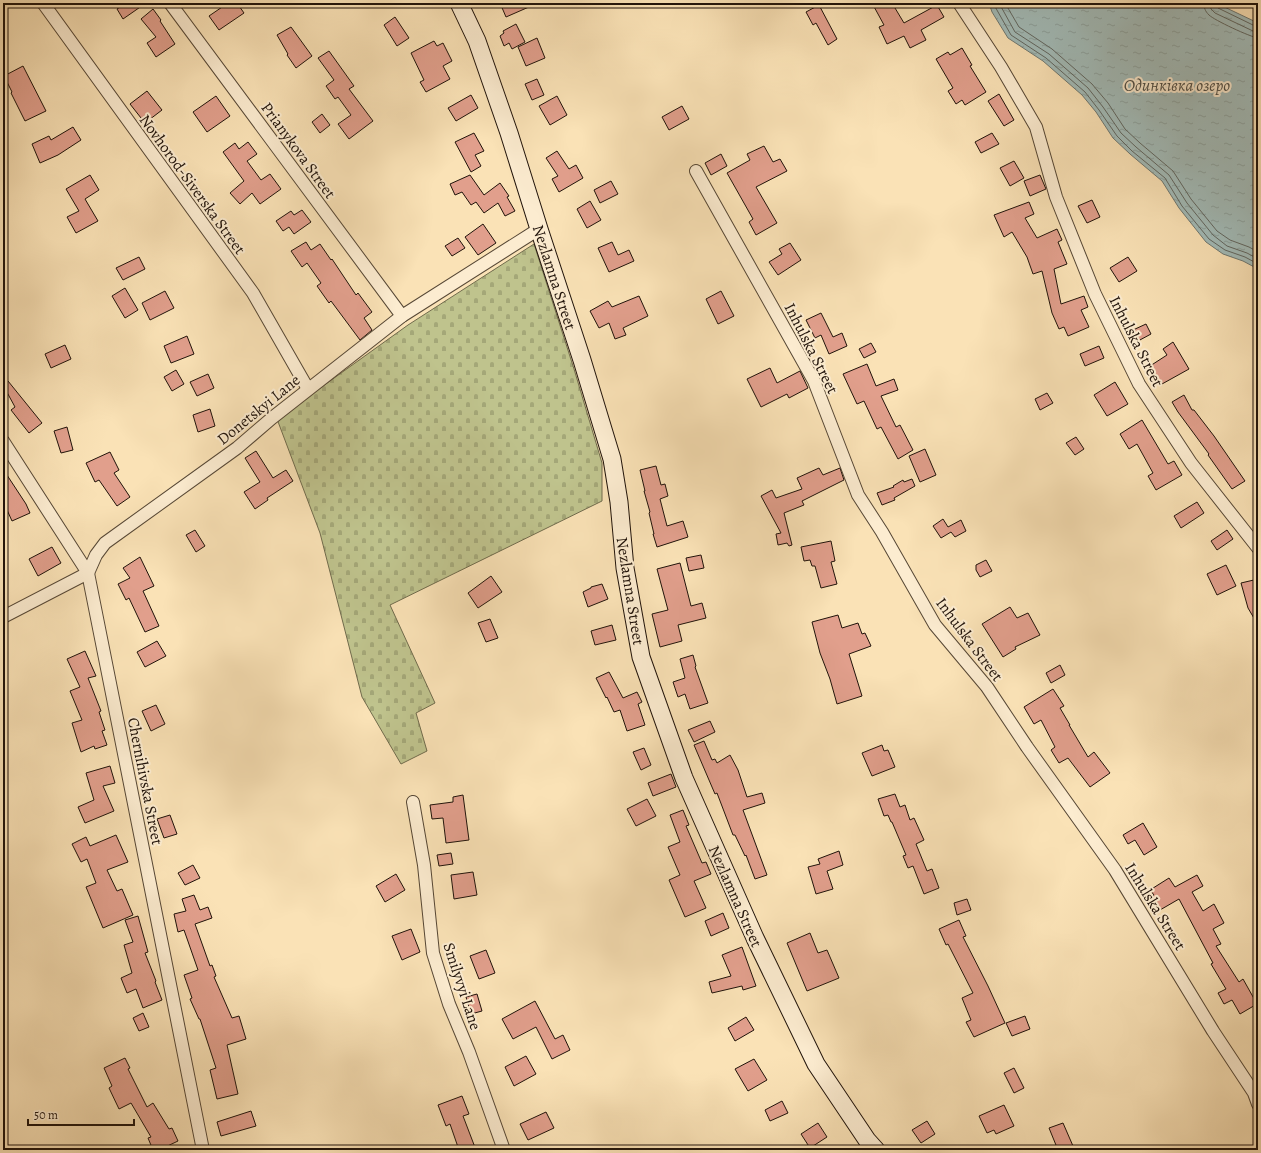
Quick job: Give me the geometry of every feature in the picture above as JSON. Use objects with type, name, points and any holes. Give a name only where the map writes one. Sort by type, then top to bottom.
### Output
[{"type":"street","name":"Novhorod-Siverska Street","points":[[43,3],[253,293],[308,389]]},
{"type":"street","name":"Prianykova Street","points":[[170,3],[402,316]]},
{"type":"street","name":"Nezlamna Street","points":[[459,3],[477,40],[509,133],[582,360],[612,459],[619,502],[625,568],[641,657],[682,771],[755,938],[816,1064],[876,1150]]},
{"type":"street","name":"Inhulska Street","points":[[959,3],[1001,67],[1036,127],[1056,197],[1095,294],[1139,384],[1190,463],[1258,548]]},
{"type":"street","name":"Inhulska Street","points":[[696,171],[814,381],[858,495],[882,532],[935,625],[987,688],[1114,870],[1254,1093],[1258,1104]]},
{"type":"street","name":"Donetskyi Lane","points":[[88,573],[96,555],[105,543],[236,448],[308,389],[402,316],[539,229]]},
{"type":"street","name":"Chernihivska Street","points":[[3,441],[88,573],[203,1150]]},
{"type":"street","points":[[3,617],[88,573]]},
{"type":"street","name":"Smilyvyi Lane","points":[[413,802],[424,865],[433,953],[449,1004],[469,1052],[504,1150]]},
{"type":"green space","points":[[534,244],[602,463],[602,501],[390,605],[435,703],[416,713],[427,751],[401,764],[362,697],[320,533],[277,419],[408,325]]},
{"type":"water","name":"Одинківка озеро","points":[[989,3],[1216,3],[1258,23],[1258,269],[1243,261],[1223,254],[1206,242],[1179,208],[1162,181],[1113,138],[1096,112],[1082,95],[1043,61],[1008,38],[992,12]]},
{"type":"building","points":[[126,3],[146,3],[123,19],[117,9]]},
{"type":"building","points":[[228,3],[237,3],[244,13],[219,30],[209,16]]},
{"type":"building","points":[[500,3],[538,3],[506,17]]},
{"type":"building","points":[[872,3],[892,3],[904,23],[937,5],[944,17],[921,30],[926,40],[910,48],[904,36],[887,44],[879,27],[884,25]]},
{"type":"building","points":[[819,5],[837,39],[828,45],[816,23],[813,25],[806,12]]},
{"type":"building","points":[[153,9],[175,44],[156,57],[147,43],[156,37],[141,19]]},
{"type":"building","points":[[395,17],[409,38],[397,46],[384,25]]},
{"type":"building","points":[[516,24],[525,42],[512,49],[509,43],[504,46],[500,36],[504,33],[503,31]]},
{"type":"building","points":[[291,27],[312,56],[296,68],[287,55],[288,54],[277,35]]},
{"type":"building","points":[[537,38],[545,58],[526,66],[518,47]]},
{"type":"building","points":[[434,41],[437,46],[443,43],[452,61],[443,66],[450,79],[426,92],[420,82],[424,80],[411,53]]},
{"type":"building","points":[[962,48],[972,65],[970,66],[986,92],[965,105],[962,100],[956,104],[948,91],[953,88],[936,59],[948,52],[950,55]]},
{"type":"building","points":[[329,51],[354,86],[349,89],[373,121],[349,139],[338,124],[351,115],[338,97],[335,99],[326,86],[334,80],[318,58]]},
{"type":"building","points":[[23,66],[46,111],[25,121],[4,76]]},
{"type":"building","points":[[537,79],[544,95],[532,100],[525,84]]},
{"type":"building","points":[[147,91],[162,110],[145,123],[130,104]]},
{"type":"building","points":[[999,94],[1014,120],[1004,126],[988,101]]},
{"type":"building","points":[[471,95],[478,108],[456,121],[448,108]]},
{"type":"building","points":[[216,96],[230,116],[207,132],[193,112]]},
{"type":"building","points":[[557,96],[567,115],[550,125],[539,106]]},
{"type":"building","points":[[682,106],[689,119],[669,130],[662,117]]},
{"type":"building","points":[[322,114],[330,125],[320,133],[312,122]]},
{"type":"building","points":[[73,127],[81,140],[58,155],[40,163],[32,144],[49,136],[51,140]]},
{"type":"building","points":[[474,133],[484,151],[475,155],[481,166],[471,172],[455,142]]},
{"type":"building","points":[[992,133],[999,144],[981,153],[975,142]]},
{"type":"building","points":[[248,142],[257,154],[247,161],[261,180],[270,174],[281,189],[260,204],[252,193],[240,204],[230,193],[244,181],[223,152],[235,143],[239,149]]},
{"type":"building","points":[[764,146],[773,162],[780,159],[787,171],[756,187],[777,223],[756,235],[749,222],[753,219],[727,173],[750,160],[747,154]]},
{"type":"building","points":[[557,151],[569,169],[576,165],[583,178],[559,192],[552,179],[558,176],[546,158]]},
{"type":"building","points":[[721,154],[727,166],[711,175],[705,163]]},
{"type":"building","points":[[1014,161],[1024,178],[1010,186],[1000,168]]},
{"type":"building","points":[[90,175],[99,190],[85,199],[98,221],[76,233],[67,217],[79,211],[66,189]]},
{"type":"building","points":[[470,175],[484,195],[500,183],[509,196],[507,197],[515,211],[505,216],[498,203],[484,213],[476,202],[471,205],[462,192],[455,195],[450,184]]},
{"type":"building","points":[[1040,175],[1046,189],[1030,196],[1024,181]]},
{"type":"building","points":[[611,181],[618,194],[600,203],[594,190]]},
{"type":"building","points":[[1092,200],[1100,217],[1087,223],[1078,206]]},
{"type":"building","points":[[590,201],[601,220],[587,228],[577,209]]},
{"type":"building","points":[[1029,202],[1034,214],[1025,218],[1037,238],[1057,229],[1062,240],[1058,242],[1067,264],[1054,269],[1061,304],[1084,296],[1088,307],[1081,310],[1089,327],[1068,336],[1064,327],[1059,329],[1052,313],[1042,271],[1033,274],[1027,257],[1012,232],[1004,237],[994,215]]},
{"type":"building","points":[[302,210],[311,222],[294,234],[289,227],[283,231],[276,221],[291,211],[294,215]]},
{"type":"building","points":[[483,224],[496,243],[478,255],[465,237]]},
{"type":"building","points":[[458,238],[465,248],[452,256],[445,246]]},
{"type":"building","points":[[306,242],[311,250],[320,244],[356,295],[358,293],[372,312],[364,318],[372,330],[360,340],[331,301],[329,303],[317,286],[321,283],[307,263],[302,267],[291,251]]},
{"type":"building","points":[[612,242],[618,255],[629,250],[634,261],[609,272],[598,248]]},
{"type":"building","points":[[790,243],[801,260],[778,275],[769,262],[782,254],[779,249]]},
{"type":"building","points":[[139,257],[145,269],[123,280],[116,268]]},
{"type":"building","points":[[1128,257],[1137,271],[1119,282],[1110,268]]},
{"type":"building","points":[[125,288],[138,310],[125,318],[112,296]]},
{"type":"building","points":[[165,291],[174,308],[150,320],[142,303]]},
{"type":"building","points":[[721,291],[734,316],[718,324],[706,299]]},
{"type":"building","points":[[639,296],[648,316],[623,328],[626,335],[615,339],[609,323],[599,328],[590,311],[608,301],[612,307]]},
{"type":"building","points":[[821,313],[833,337],[842,333],[847,346],[829,354],[821,335],[815,338],[806,320]]},
{"type":"building","points":[[1146,324],[1151,334],[1138,341],[1133,330]]},
{"type":"building","points":[[187,336],[194,354],[171,363],[164,346]]},
{"type":"building","points":[[1173,342],[1189,369],[1162,384],[1150,366],[1167,355],[1163,349]]},
{"type":"building","points":[[871,343],[876,352],[864,358],[859,349]]},
{"type":"building","points":[[65,345],[71,359],[51,368],[45,354]]},
{"type":"building","points":[[1099,346],[1104,358],[1085,366],[1080,354]]},
{"type":"building","points":[[867,364],[876,386],[894,379],[898,390],[881,396],[896,427],[900,425],[913,450],[898,459],[881,427],[877,429],[864,401],[857,404],[843,374]]},
{"type":"building","points":[[770,368],[777,383],[800,371],[808,388],[789,398],[787,394],[761,407],[747,379]]},
{"type":"building","points":[[176,370],[184,384],[172,391],[164,377]]},
{"type":"building","points":[[208,374],[214,388],[197,396],[190,382]]},
{"type":"building","points":[[8,381],[42,423],[29,433],[11,410],[15,407],[3,385]]},
{"type":"building","points":[[1115,382],[1128,404],[1107,416],[1094,395]]},
{"type":"building","points":[[1047,393],[1053,403],[1040,410],[1035,399]]},
{"type":"building","points":[[1184,395],[1192,410],[1194,410],[1214,436],[1245,481],[1232,489],[1172,402]]},
{"type":"building","points":[[210,409],[215,426],[198,432],[193,415]]},
{"type":"building","points":[[1142,420],[1168,464],[1174,461],[1182,475],[1156,490],[1148,476],[1153,473],[1137,444],[1129,449],[1120,434]]},
{"type":"building","points":[[67,427],[73,450],[61,453],[54,431]]},
{"type":"building","points":[[1076,437],[1084,449],[1075,455],[1066,443]]},
{"type":"building","points":[[925,449],[936,475],[920,482],[909,456]]},
{"type":"building","points":[[256,451],[273,478],[286,470],[293,481],[267,498],[268,500],[255,509],[244,492],[260,482],[245,458]]},
{"type":"building","points":[[110,452],[119,470],[114,473],[130,497],[117,506],[99,480],[95,482],[86,463]]},
{"type":"building","points":[[656,466],[661,485],[665,484],[668,496],[660,499],[667,526],[683,521],[688,537],[657,547],[640,470]]},
{"type":"building","points":[[819,468],[823,475],[840,468],[844,480],[802,501],[804,505],[784,513],[792,545],[789,546],[787,543],[778,545],[776,534],[781,533],[761,496],[772,490],[776,498],[802,489],[797,478]]},
{"type":"building","points":[[3,469],[26,504],[30,513],[12,521],[3,501]]},
{"type":"building","points":[[912,479],[915,486],[894,498],[895,500],[882,505],[877,493],[894,487],[893,486],[903,480],[904,482]]},
{"type":"building","points":[[1197,502],[1204,513],[1181,528],[1174,516]]},
{"type":"building","points":[[943,519],[948,527],[961,520],[966,531],[955,537],[951,532],[941,538],[933,526]]},
{"type":"building","points":[[195,530],[205,546],[196,552],[186,535]]},
{"type":"building","points":[[1227,530],[1233,539],[1217,550],[1211,541]]},
{"type":"building","points":[[831,541],[835,561],[831,562],[837,584],[821,588],[815,566],[812,566],[810,560],[804,561],[801,547]]},
{"type":"building","points":[[52,547],[61,563],[38,576],[29,559]]},
{"type":"building","points":[[701,555],[704,568],[689,571],[686,558]]},
{"type":"building","points":[[140,557],[154,586],[143,591],[159,626],[145,632],[129,598],[126,600],[118,584],[130,578],[123,568]]},
{"type":"building","points":[[986,560],[992,571],[980,577],[976,570],[976,565]]},
{"type":"building","points":[[680,563],[691,606],[702,603],[706,618],[678,625],[682,641],[660,647],[652,614],[668,610],[657,569]]},
{"type":"building","points":[[1226,565],[1236,586],[1217,595],[1207,574]]},
{"type":"building","points":[[491,576],[502,592],[478,608],[468,593]]},
{"type":"building","points":[[1258,579],[1258,625],[1248,608],[1241,583]]},
{"type":"building","points":[[602,584],[608,599],[588,607],[583,592],[591,587]]},
{"type":"building","points":[[1010,607],[1017,618],[1028,613],[1040,635],[1015,647],[1016,649],[1003,657],[982,624]]},
{"type":"building","points":[[838,615],[842,628],[858,623],[862,634],[865,633],[871,646],[849,654],[862,696],[837,704],[830,679],[820,653],[812,622]]},
{"type":"building","points":[[490,619],[498,638],[486,642],[478,623]]},
{"type":"building","points":[[612,625],[616,640],[595,645],[591,631]]},
{"type":"building","points":[[157,641],[166,656],[145,667],[137,652]]},
{"type":"building","points":[[85,651],[96,676],[88,678],[101,711],[99,712],[105,730],[102,731],[107,745],[95,749],[94,746],[81,752],[72,723],[82,720],[70,691],[80,687],[67,659]]},
{"type":"building","points":[[693,655],[695,667],[708,703],[690,709],[685,694],[678,697],[673,682],[685,678],[680,659]]},
{"type":"building","points":[[1060,665],[1065,675],[1051,683],[1046,673]]},
{"type":"building","points":[[609,672],[623,698],[637,692],[642,702],[638,704],[645,725],[627,731],[620,710],[614,712],[596,678]]},
{"type":"building","points":[[1053,689],[1064,706],[1060,708],[1088,757],[1094,752],[1110,773],[1090,787],[1068,758],[1059,763],[1051,750],[1055,747],[1041,720],[1034,724],[1024,707]]},
{"type":"building","points":[[156,705],[165,724],[151,731],[142,711]]},
{"type":"building","points":[[710,721],[715,732],[694,742],[688,730]]},
{"type":"building","points":[[704,741],[712,760],[715,759],[717,763],[730,755],[738,770],[747,797],[762,793],[765,803],[743,810],[767,875],[755,879],[746,855],[745,856],[735,835],[733,835],[717,793],[715,794],[694,745]]},
{"type":"building","points":[[882,745],[884,751],[888,750],[895,767],[872,776],[862,753]]},
{"type":"building","points":[[644,748],[651,765],[641,770],[633,752]]},
{"type":"building","points":[[110,766],[115,783],[103,786],[114,811],[85,823],[78,807],[94,800],[86,773]]},
{"type":"building","points":[[671,774],[676,787],[653,796],[648,783]]},
{"type":"building","points":[[895,794],[900,807],[905,805],[910,820],[914,818],[924,840],[916,844],[927,871],[932,869],[939,888],[924,894],[913,866],[908,868],[903,856],[906,855],[892,822],[888,815],[884,816],[878,799]]},
{"type":"building","points":[[463,795],[469,840],[446,843],[443,818],[432,819],[430,805],[453,802],[453,797]]},
{"type":"building","points":[[647,799],[656,816],[636,826],[627,809]]},
{"type":"building","points":[[683,810],[689,825],[686,826],[702,863],[706,862],[711,874],[694,881],[706,908],[685,917],[669,880],[680,875],[668,847],[680,842],[670,815]]},
{"type":"building","points":[[170,815],[177,834],[164,838],[157,819]]},
{"type":"building","points":[[1143,823],[1157,847],[1144,855],[1135,840],[1128,844],[1123,835]]},
{"type":"building","points":[[116,835],[128,862],[107,870],[117,891],[122,889],[133,915],[103,928],[86,887],[96,883],[87,859],[81,862],[72,844],[86,837],[90,846]]},
{"type":"building","points":[[839,851],[843,865],[827,871],[833,889],[816,894],[808,867],[820,864],[818,859]]},
{"type":"building","points":[[451,853],[453,864],[439,866],[437,855]]},
{"type":"building","points":[[193,865],[200,878],[185,885],[178,873]]},
{"type":"building","points":[[473,872],[477,895],[454,899],[451,875]]},
{"type":"building","points":[[396,874],[405,890],[385,902],[376,886]]},
{"type":"building","points":[[1197,875],[1203,886],[1192,892],[1203,911],[1214,904],[1224,923],[1213,929],[1221,944],[1216,946],[1239,982],[1243,979],[1257,1004],[1240,1014],[1232,1000],[1224,1004],[1218,993],[1226,989],[1211,964],[1213,963],[1179,899],[1160,910],[1152,897],[1154,895],[1150,890],[1169,878],[1175,887]]},
{"type":"building","points":[[194,895],[200,910],[208,907],[212,918],[195,924],[210,966],[212,965],[216,976],[214,977],[232,1018],[239,1016],[246,1039],[227,1045],[238,1094],[217,1099],[210,1070],[216,1068],[200,1019],[190,999],[192,998],[184,975],[198,970],[184,930],[178,932],[174,914],[186,911],[182,899]]},
{"type":"building","points":[[967,899],[971,910],[957,915],[954,903]]},
{"type":"building","points":[[723,913],[729,928],[711,936],[705,921]]},
{"type":"building","points":[[138,916],[148,952],[145,953],[162,1000],[143,1008],[136,989],[127,993],[121,978],[132,973],[124,945],[133,942],[125,920]]},
{"type":"building","points":[[959,920],[966,936],[963,937],[1005,1023],[974,1037],[966,1022],[971,1020],[962,998],[973,993],[948,944],[946,945],[939,929]]},
{"type":"building","points":[[411,929],[420,952],[402,960],[392,936]]},
{"type":"building","points":[[810,933],[818,953],[827,950],[839,978],[807,991],[787,943]]},
{"type":"building","points":[[742,947],[756,986],[743,990],[742,986],[712,993],[709,982],[731,976],[722,955]]},
{"type":"building","points":[[486,950],[495,973],[479,979],[470,956]]},
{"type":"building","points":[[477,994],[482,1011],[471,1014],[466,997]]},
{"type":"building","points":[[535,1001],[555,1039],[563,1035],[570,1050],[552,1059],[536,1027],[513,1039],[502,1019]]},
{"type":"building","points":[[143,1013],[149,1027],[139,1031],[133,1018]]},
{"type":"building","points":[[1025,1016],[1030,1029],[1012,1036],[1006,1023]]},
{"type":"building","points":[[746,1017],[754,1030],[735,1041],[728,1028]]},
{"type":"building","points":[[526,1056],[536,1074],[514,1086],[505,1067]]},
{"type":"building","points":[[125,1058],[130,1068],[128,1069],[147,1107],[153,1103],[169,1129],[172,1128],[178,1141],[159,1150],[153,1150],[148,1138],[151,1137],[131,1103],[119,1109],[109,1088],[112,1086],[104,1068]]},
{"type":"building","points":[[754,1059],[767,1080],[748,1091],[735,1069]]},
{"type":"building","points":[[1014,1068],[1024,1088],[1014,1093],[1004,1073]]},
{"type":"building","points":[[462,1096],[469,1114],[463,1116],[476,1150],[459,1150],[450,1124],[446,1126],[438,1105]]},
{"type":"building","points":[[782,1101],[788,1113],[770,1121],[765,1110]]},
{"type":"building","points":[[1004,1105],[1014,1126],[996,1134],[994,1130],[987,1133],[979,1116]]},
{"type":"building","points":[[251,1111],[256,1126],[221,1136],[217,1122]]},
{"type":"building","points":[[546,1112],[554,1128],[528,1140],[520,1124]]},
{"type":"building","points":[[927,1121],[935,1134],[921,1143],[912,1130]]},
{"type":"building","points":[[818,1123],[827,1137],[810,1148],[801,1134]]},
{"type":"building","points":[[1063,1123],[1073,1146],[1064,1150],[1058,1150],[1049,1128]]}]
